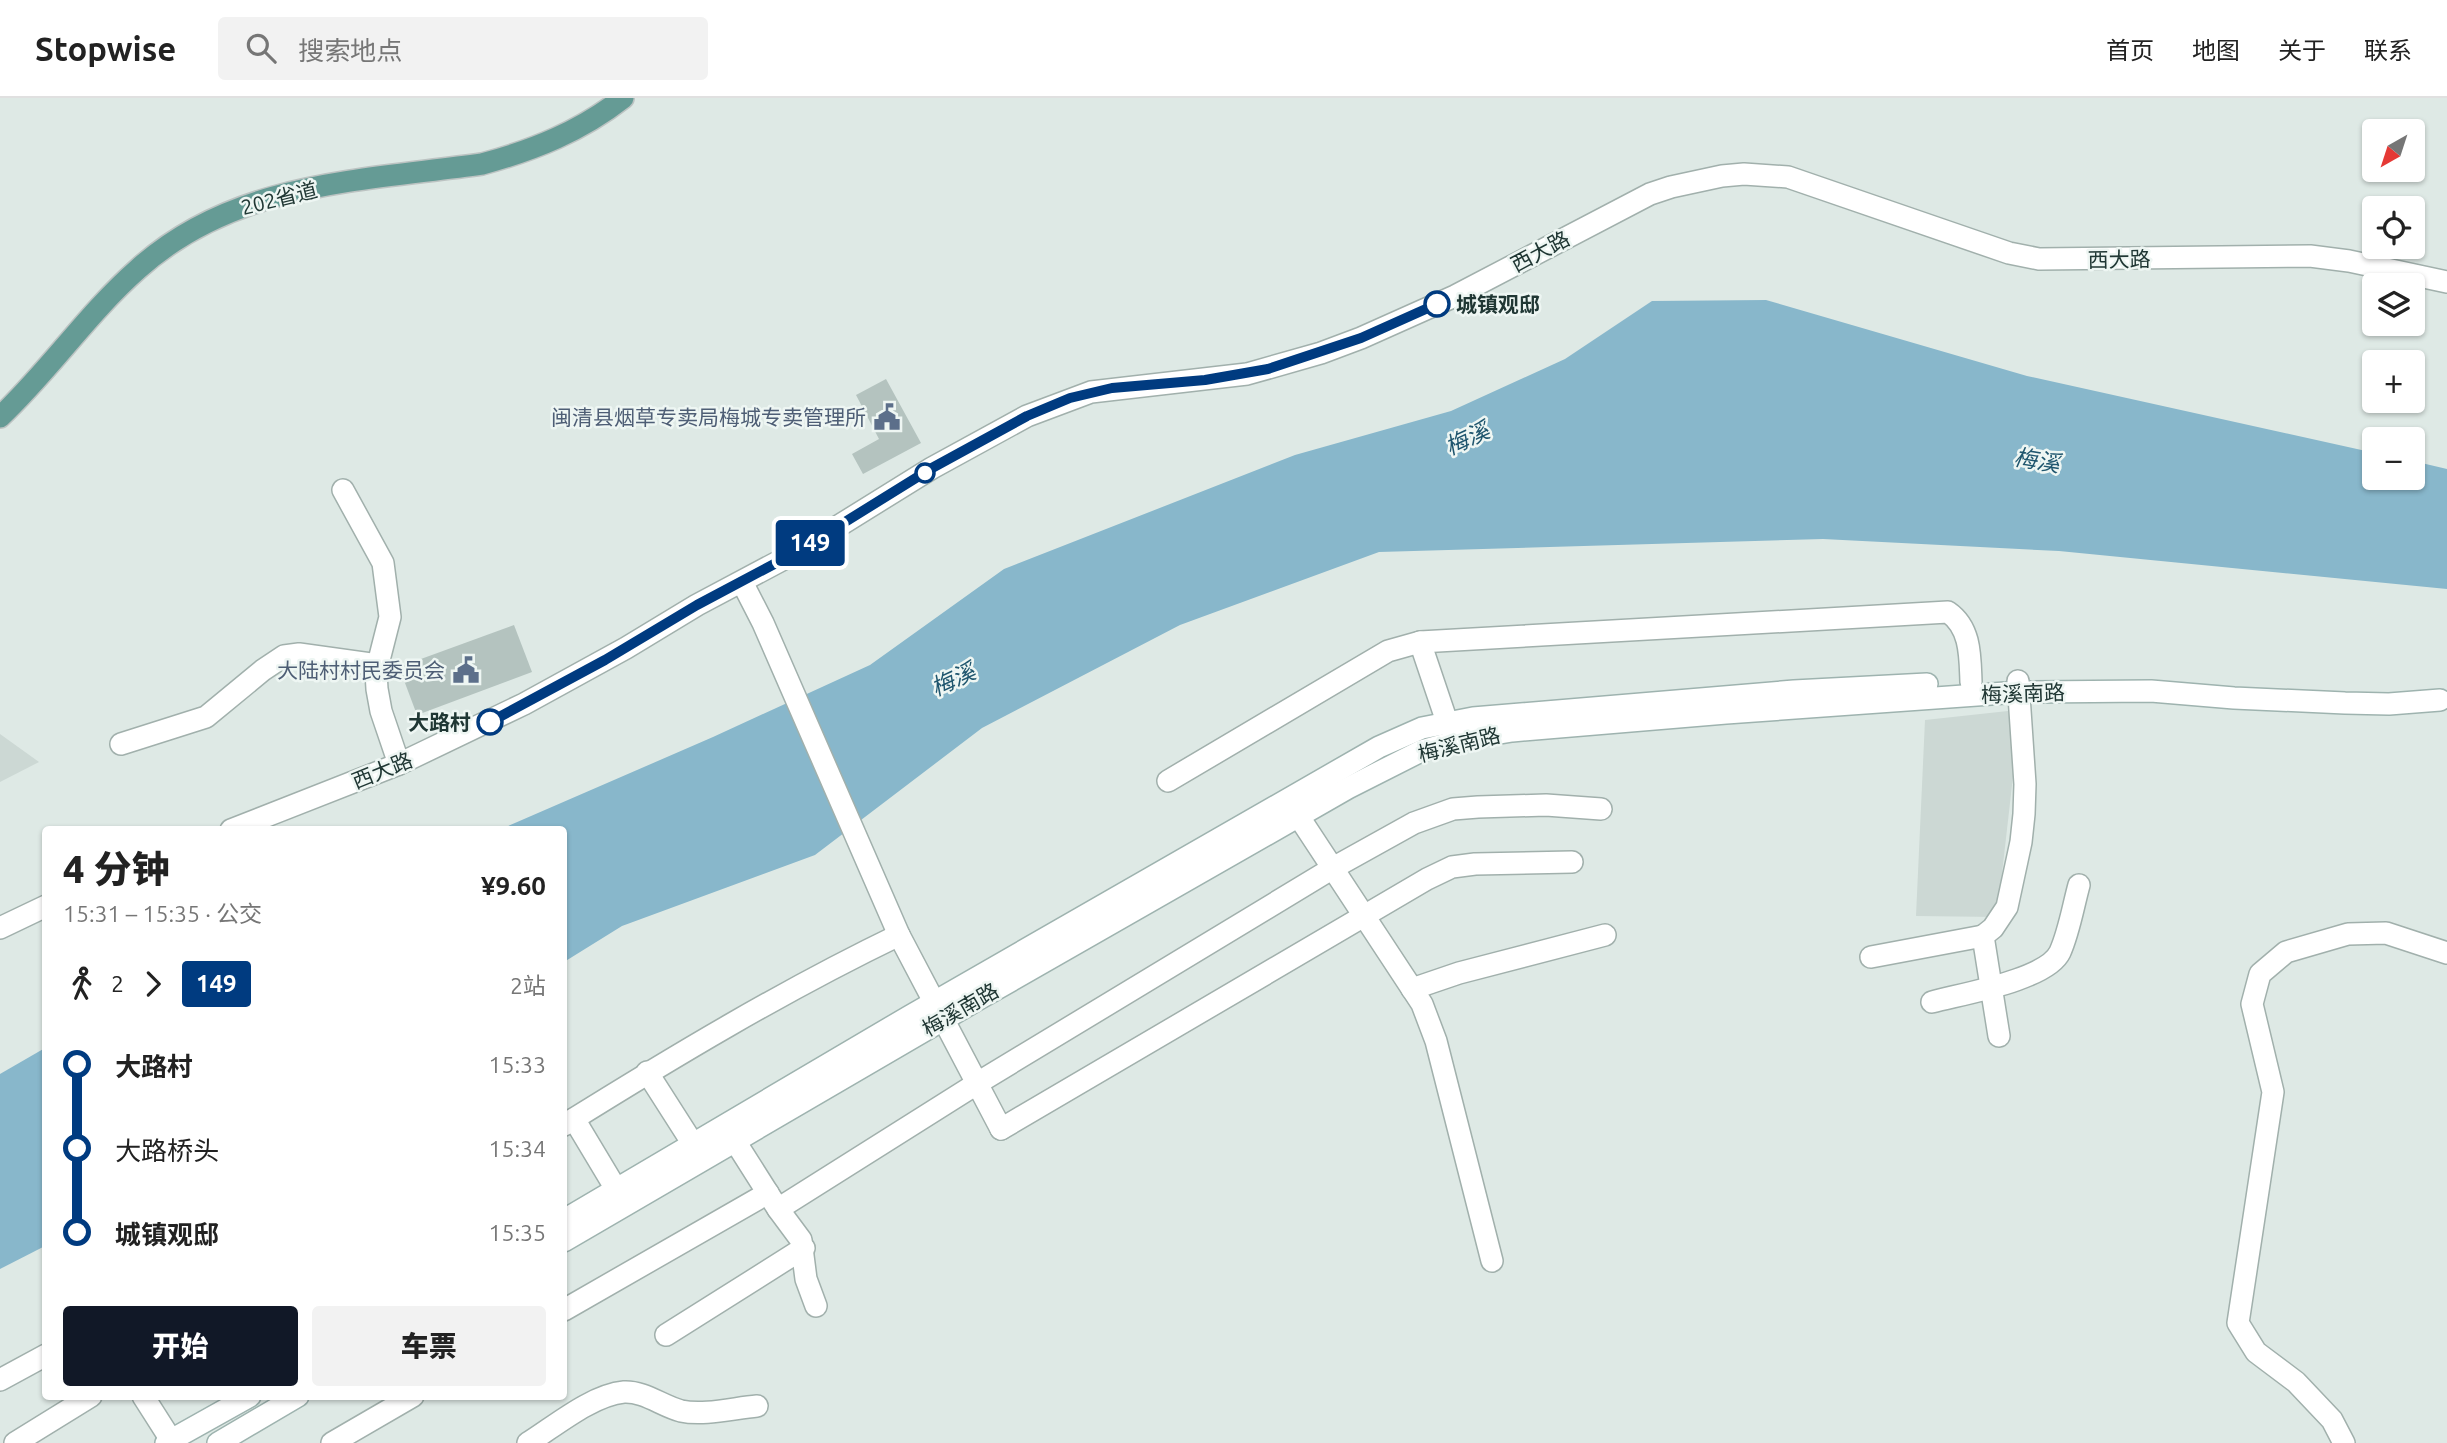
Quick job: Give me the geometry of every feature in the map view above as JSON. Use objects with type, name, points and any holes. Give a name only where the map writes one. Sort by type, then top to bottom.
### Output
[{"type":"main road","name":"202省道","points":[[0,417],[137,269],[178,237],[207,221],[289,191],[482,164],[508,157],[562,136],[623,98]]},
{"type":"street","name":"西大路","points":[[242,826],[399,764],[553,689],[697,605],[795,553],[932,468],[1008,425],[1050,406],[1112,388],[1247,374],[1321,353],[1455,296],[1650,194],[1695,181],[1722,176],[1766,174],[1788,177],[2009,253],[2039,259],[2310,256],[2349,261],[2447,282]]},
{"type":"street","points":[[343,490],[383,563],[387,581],[390,617],[378,665],[377,681],[381,711],[399,764]]},
{"type":"street","points":[[742,582],[764,623],[899,935],[1001,1129],[1427,878],[1452,867],[1488,863],[1572,862]]},
{"type":"street","points":[[1168,781],[1388,651],[1420,642],[1948,612],[1956,617],[1970,647],[1971,682]]},
{"type":"street","points":[[1420,642],[1447,722]]},
{"type":"street","points":[[121,744],[206,717],[262,670],[284,656],[299,654],[378,665]]},
{"type":"street","name":"梅溪南路","points":[[938,1011],[1414,754],[1435,746],[1487,735],[2019,687],[2196,681],[2443,701]]},
{"type":"street","name":"梅溪南路","points":[[567,1239],[730,1133],[1379,747],[1422,728],[1447,722],[1794,691],[1971,682],[2019,687]]},
{"type":"street","points":[[1871,957],[1983,936],[2002,917],[2007,907],[2025,814],[2019,687]]},
{"type":"street","points":[[567,1308],[773,1201],[977,1084],[1333,868],[1414,823],[1453,809],[1514,805],[1601,809]]},
{"type":"street","points":[[1299,817],[1422,1004],[1436,1041],[1492,1261]]},
{"type":"street","points":[[1932,1002],[2031,975],[2053,963],[2060,953],[2079,885]]},
{"type":"street","points":[[0,928],[42,908]]},
{"type":"street","points":[[2344,1443],[2332,1420],[2296,1382],[2256,1352],[2238,1323],[2273,1092],[2252,1004],[2260,974],[2286,952],[2348,934],[2386,933],[2447,953]]},
{"type":"street","points":[[1412,989],[1459,973],[1605,934]]},
{"type":"street","points":[[616,1189],[569,1122],[647,1072],[820,974],[899,935]]},
{"type":"street","points":[[1983,936],[1999,1036]]},
{"type":"street","points":[[647,1072],[693,1144]]},
{"type":"street","points":[[730,1133],[801,1240],[806,1279],[816,1306]]},
{"type":"street","name":"梅溪南路","points":[[567,1218],[693,1144],[730,1133]]},
{"type":"street","points":[[666,1335],[804,1248]]},
{"type":"street","points":[[0,1380],[42,1356]]},
{"type":"street","points":[[528,1443],[596,1401],[625,1392],[691,1412],[757,1406]]},
{"type":"street","points":[[15,1443],[85,1400]]},
{"type":"street","points":[[145,1400],[168,1442],[243,1400]]},
{"type":"street","points":[[232,1440],[292,1400]]},
{"type":"street","points":[[332,1443],[407,1400]]},
{"type":"shaded area","points":[[2008,711],[2012,727],[2014,768],[1997,917],[1916,916],[1925,720]]},
{"type":"shaded area","points":[[0,734],[39,762],[0,782]]},
{"type":"water","name":"梅溪","points":[[1766,300],[2027,376],[2362,450],[2362,490],[2425,490],[2425,464],[2447,469],[2447,589],[2059,551],[1823,539],[1379,552],[1180,625],[982,728],[815,855],[622,926],[567,960],[567,826],[508,826],[870,665],[1004,569],[1295,455],[1451,411],[1565,359],[1652,301]]},
{"type":"water","points":[[42,1050],[42,1248],[0,1269],[0,1074]]},
{"type":"building","name":"闽清县烟草专卖局梅城专卖管理所","points":[[886,379],[921,443],[863,474],[852,454],[879,439],[856,395]]},
{"type":"building","name":"大陆村村民委员会","points":[[514,625],[532,672],[417,715],[399,667]]},
{"type":"bus line","name":"149","points":[[490,722],[795,553],[932,468],[1027,416],[1091,392],[1205,380],[1268,369],[1361,338],[1437,304]]},
{"type":"place","name":"城镇观邸","points":[[1437,304]]},
{"type":"place","name":"闽清县烟草专卖局梅城专卖管理所","points":[[887,417]]},
{"type":"place","name":"大陆村村民委员会","points":[[466,670]]},
{"type":"place","name":"大路村","points":[[490,722]]}]
